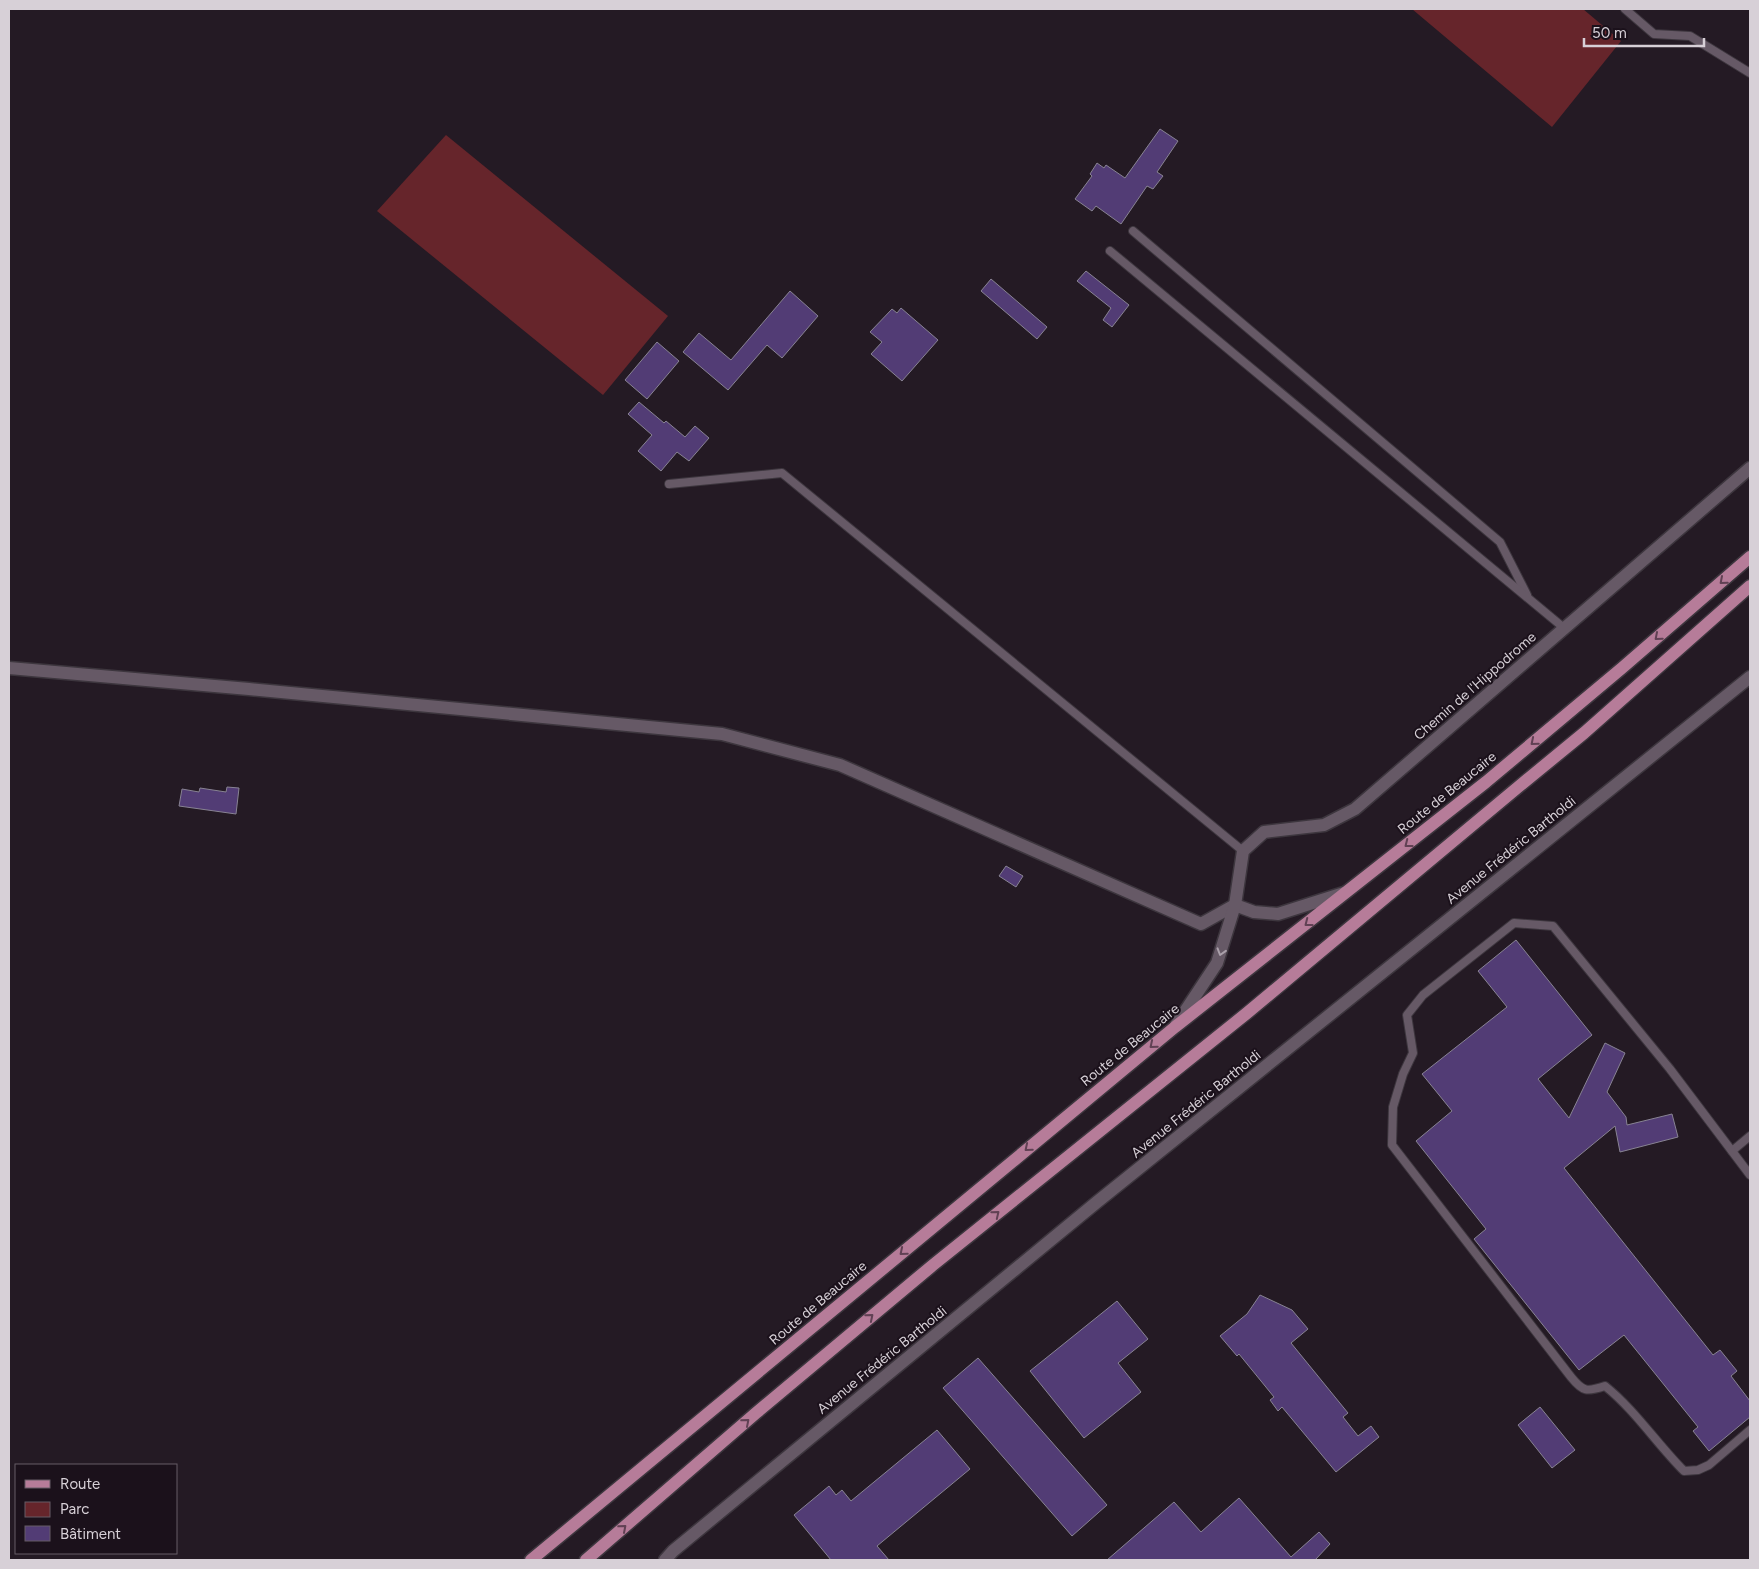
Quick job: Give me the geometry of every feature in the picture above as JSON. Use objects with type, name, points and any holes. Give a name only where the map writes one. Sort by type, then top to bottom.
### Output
[{"type":"main road","name":"Route de Beaucaire","points":[[531,1560],[1175,1027],[1486,782],[1750,557]]},
{"type":"main road","points":[[586,1560],[933,1265],[1247,1013],[1584,733],[1750,586]]},
{"type":"street","name":"Chemin de l'Hippodrome","points":[[1243,851],[1264,832],[1324,825],[1355,809],[1750,468]]},
{"type":"street","points":[[9,668],[722,734],[840,765],[1202,924],[1235,905]]},
{"type":"street","name":"Avenue Frédéric Bartholdi","points":[[665,1560],[1097,1202],[1750,678]]},
{"type":"street","points":[[1175,1027],[1217,962],[1235,905],[1243,851]]},
{"type":"street","points":[[1235,905],[1254,912],[1278,914],[1346,892]]},
{"type":"lane","points":[[1625,9],[1654,34],[1690,36],[1750,73]]},
{"type":"lane","points":[[1134,231],[1500,542],[1529,599]]},
{"type":"lane","points":[[1110,250],[1564,628]]},
{"type":"lane","points":[[669,484],[782,473],[1243,851]]},
{"type":"lane","points":[[1750,1175],[1670,1070],[1553,926],[1514,923],[1423,996],[1407,1015],[1413,1053],[1403,1074],[1393,1107],[1392,1145],[1579,1387],[1590,1391],[1605,1386],[1619,1397],[1667,1454],[1684,1471],[1698,1470],[1709,1465],[1750,1430]]},
{"type":"lane","points":[[1732,1151],[1750,1136]]},
{"type":"green space","points":[[1412,9],[1583,9],[1621,41],[1552,127]]},
{"type":"green space","points":[[446,135],[668,316],[603,395],[377,211]]},
{"type":"building","points":[[1160,129],[1178,141],[1157,172],[1163,176],[1153,189],[1147,186],[1121,224],[1096,206],[1092,211],[1075,199],[1092,176],[1090,174],[1097,163],[1104,168],[1106,165],[1125,178]]},
{"type":"building","points":[[1086,271],[1129,305],[1112,327],[1103,320],[1111,308],[1077,281]]},
{"type":"building","points":[[991,279],[1047,327],[1037,339],[981,291]]},
{"type":"building","points":[[790,291],[818,316],[782,358],[767,345],[728,390],[683,352],[699,333],[731,360]]},
{"type":"building","points":[[901,308],[938,340],[902,381],[871,354],[882,342],[870,332],[892,309],[897,313]]},
{"type":"building","points":[[657,342],[679,361],[647,399],[625,380]]},
{"type":"building","points":[[639,402],[664,423],[666,421],[685,437],[695,426],[709,438],[689,461],[677,452],[661,471],[638,451],[652,435],[628,414]]},
{"type":"building","points":[[227,787],[239,788],[236,814],[179,806],[182,789],[199,792],[200,788],[226,792]]},
{"type":"building","points":[[1006,866],[1023,876],[1016,887],[999,876]]},
{"type":"building","points":[[1516,940],[1592,1035],[1538,1079],[1569,1118],[1605,1043],[1625,1053],[1607,1092],[1626,1117],[1627,1125],[1672,1114],[1678,1137],[1620,1152],[1615,1126],[1564,1168],[1713,1355],[1720,1350],[1737,1371],[1731,1376],[1750,1401],[1750,1417],[1709,1451],[1693,1431],[1698,1427],[1624,1335],[1579,1370],[1474,1239],[1486,1229],[1416,1141],[1452,1111],[1422,1074],[1507,1007],[1478,971]]},
{"type":"building","points":[[1260,1295],[1292,1310],[1308,1329],[1291,1343],[1348,1413],[1343,1417],[1358,1436],[1371,1426],[1379,1437],[1336,1472],[1282,1407],[1278,1411],[1270,1400],[1274,1397],[1239,1354],[1237,1356],[1220,1336],[1247,1314]]},
{"type":"building","points":[[1117,1301],[1148,1339],[1118,1363],[1141,1392],[1084,1438],[1030,1371]]},
{"type":"building","points":[[978,1358],[1107,1505],[1072,1536],[943,1388]]},
{"type":"building","points":[[1540,1407],[1575,1450],[1552,1468],[1518,1425]]},
{"type":"building","points":[[937,1430],[970,1469],[877,1546],[889,1560],[831,1560],[794,1515],[829,1486],[836,1495],[842,1490],[851,1501]]},
{"type":"building","points":[[1239,1498],[1291,1557],[1319,1532],[1330,1544],[1315,1560],[1107,1560],[1174,1502],[1201,1532]]}]
